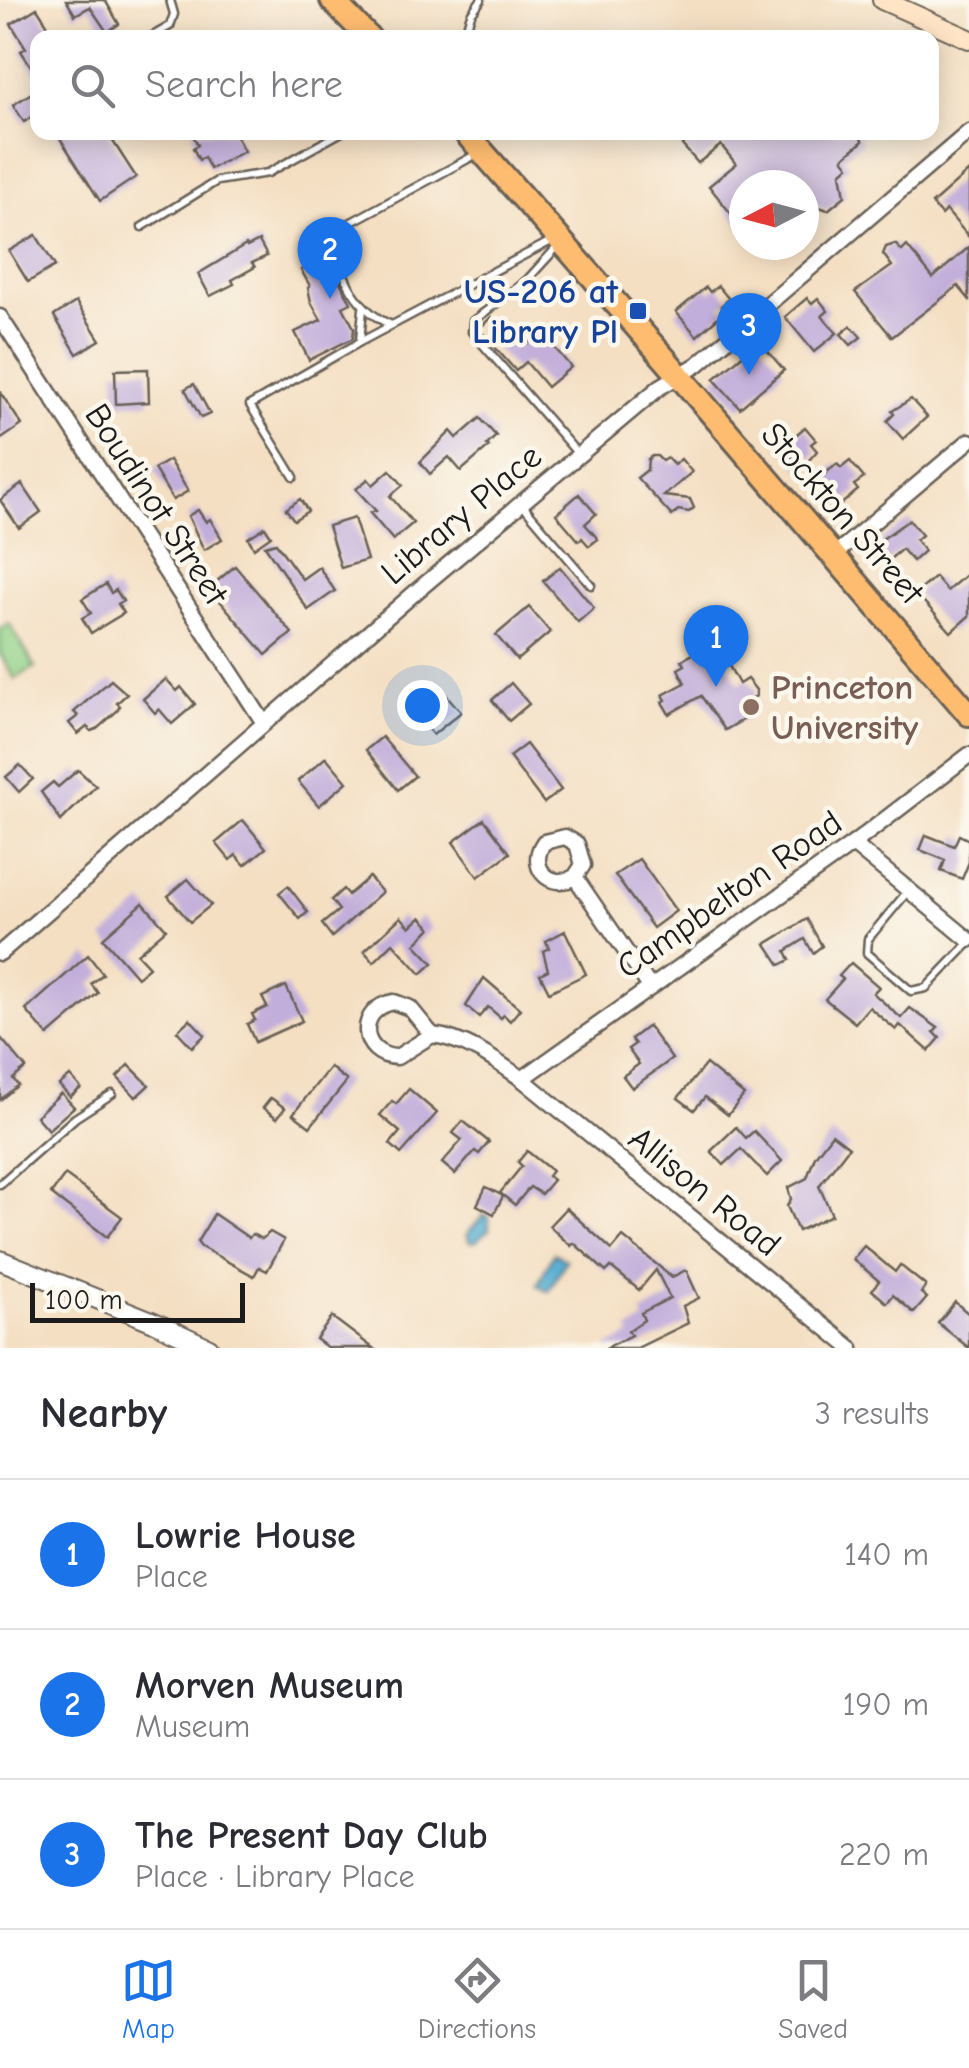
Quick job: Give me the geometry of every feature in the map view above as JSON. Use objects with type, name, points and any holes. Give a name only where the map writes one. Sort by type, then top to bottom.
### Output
[{"type":"highway","points":[[332,0],[361,30]]},
{"type":"highway","name":"Stockton Street","points":[[473,140],[969,714]]},
{"type":"main road","points":[[888,1],[969,39]]},
{"type":"street","name":"Library Place","points":[[0,952],[521,503],[660,387],[697,365],[969,132]]},
{"type":"street","name":"Boudinot Street","points":[[2,326],[264,723]]},
{"type":"street","points":[[833,556],[969,441]]},
{"type":"street","name":"Campbelton Road","points":[[522,1079],[854,844],[969,755]]},
{"type":"street","points":[[854,844],[969,941]]},
{"type":"street","points":[[575,878],[650,987]]},
{"type":"street","points":[[394,1002],[410,1008],[432,1036],[406,1054],[388,1057],[371,1045],[366,1023],[376,1008],[394,1002]]},
{"type":"street","name":"Allison Road","points":[[432,1036],[446,1037],[477,1050],[522,1079],[850,1348]]},
{"type":"street","points":[[0,1260],[209,1348]]},
{"type":"lane","points":[[163,30],[173,20],[170,0]]},
{"type":"lane","points":[[466,30],[481,0]]},
{"type":"lane","points":[[142,227],[217,181],[268,172],[327,140]]},
{"type":"lane","points":[[392,326],[363,308],[338,256],[338,238],[346,224],[483,152]]},
{"type":"lane","points":[[294,477],[250,405],[360,342],[561,239]]},
{"type":"lane","points":[[561,239],[527,280],[474,321],[472,332],[579,454]]},
{"type":"lane","points":[[360,342],[363,308]]},
{"type":"lane","points":[[521,503],[591,585]]},
{"type":"lane","points":[[909,890],[868,940],[867,953],[876,963],[911,990],[918,990],[926,988],[969,941]]},
{"type":"lane","points":[[0,1184],[75,1118],[112,1094]]},
{"type":"green space","points":[[9,623],[35,667],[15,679],[0,654],[0,629]]},
{"type":"water","points":[[484,1215],[489,1217],[489,1230],[475,1242],[469,1241],[467,1234]]},
{"type":"water","points":[[554,1253],[566,1260],[549,1291],[537,1285]]},
{"type":"building","points":[[66,0],[105,0],[119,24],[106,30],[90,7],[75,15]]},
{"type":"building","points":[[37,8],[51,30],[30,30],[30,65],[21,51],[26,48],[11,24]]},
{"type":"building","points":[[30,94],[30,118],[24,122],[13,105]]},
{"type":"building","points":[[61,140],[112,140],[136,177],[100,201]]},
{"type":"building","points":[[195,140],[238,140],[244,151],[210,169],[193,148],[198,145]]},
{"type":"building","points":[[687,140],[863,141],[843,158],[849,166],[841,173],[845,196],[828,210],[819,207],[819,170],[729,170],[729,211],[709,186],[736,164],[721,145],[698,163],[682,145]]},
{"type":"building","points":[[969,171],[969,237],[946,210],[941,215],[932,204]]},
{"type":"building","points":[[36,235],[55,266],[28,282],[9,251]]},
{"type":"building","points":[[259,241],[267,256],[252,263],[255,267],[232,280],[234,284],[210,296],[198,274]]},
{"type":"building","points":[[895,244],[902,251],[907,246],[933,278],[969,247],[969,299],[958,286],[892,337],[855,292],[892,266],[883,254],[886,247]]},
{"type":"building","points":[[315,254],[329,278],[336,274],[351,303],[343,307],[354,328],[353,338],[309,360],[295,332],[321,320],[301,270],[305,267],[302,261]]},
{"type":"building","points":[[718,286],[729,299],[721,306],[725,311],[697,336],[676,312],[706,287],[710,292]]},
{"type":"building","points":[[807,298],[812,303],[818,298],[828,311],[822,316],[837,333],[814,352],[785,317]]},
{"type":"building","points":[[76,302],[100,340],[77,354],[54,316]]},
{"type":"building","points":[[491,317],[514,344],[523,337],[528,343],[541,332],[571,367],[547,387],[526,362],[516,371],[479,329]]},
{"type":"building","points":[[851,326],[861,337],[851,345],[841,334]]},
{"type":"building","points":[[759,341],[784,370],[740,408],[714,379]]},
{"type":"building","points":[[148,369],[149,402],[116,404],[115,370]]},
{"type":"building","points":[[194,384],[210,414],[201,418],[185,389]]},
{"type":"building","points":[[0,392],[22,425],[0,440]]},
{"type":"building","points":[[911,399],[927,417],[903,439],[887,421],[894,414],[892,411]]},
{"type":"building","points":[[480,418],[496,436],[489,447],[461,471],[449,457],[430,474],[420,462],[451,431],[457,438]]},
{"type":"building","points":[[805,427],[816,440],[811,444],[817,451],[801,469],[782,447]]},
{"type":"building","points":[[652,456],[662,461],[667,458],[674,465],[681,459],[692,472],[664,496],[690,499],[694,508],[689,512],[678,510],[672,516],[637,478],[647,470]]},
{"type":"building","points":[[169,460],[188,491],[173,500],[154,469]]},
{"type":"building","points":[[850,461],[864,478],[854,485],[858,490],[838,507],[817,480],[837,464],[841,468]]},
{"type":"building","points":[[390,470],[403,485],[390,496],[413,523],[393,540],[370,513],[376,511],[356,489],[368,479],[373,485]]},
{"type":"building","points":[[22,484],[41,512],[19,528],[0,500]]},
{"type":"building","points":[[579,494],[596,514],[585,524],[598,539],[589,546],[582,538],[579,541],[556,514]]},
{"type":"building","points":[[300,499],[308,511],[294,520],[286,509]]},
{"type":"building","points":[[198,510],[206,522],[210,519],[222,539],[204,550],[188,516]]},
{"type":"building","points":[[354,518],[367,560],[341,568],[328,526]]},
{"type":"building","points":[[909,520],[922,535],[916,540],[924,551],[913,561],[902,549],[884,564],[873,551],[881,540]]},
{"type":"building","points":[[265,527],[271,536],[254,548],[248,538]]},
{"type":"building","points":[[276,543],[302,579],[319,567],[335,591],[308,610],[265,546]]},
{"type":"building","points":[[235,566],[292,633],[266,655],[209,588]]},
{"type":"building","points":[[560,567],[594,608],[578,622],[543,581]]},
{"type":"building","points":[[969,572],[969,616],[951,632],[916,593],[935,577],[947,591]]},
{"type":"building","points":[[106,584],[123,601],[118,604],[124,613],[91,633],[82,618],[91,613],[82,599]]},
{"type":"building","points":[[529,607],[550,632],[517,660],[496,635]]},
{"type":"building","points":[[716,642],[739,684],[747,679],[756,690],[756,696],[743,704],[750,716],[725,730],[701,696],[669,714],[662,702],[666,700],[663,695],[685,683],[678,669],[685,665],[682,660]]},
{"type":"building","points":[[166,679],[177,691],[181,687],[195,704],[172,724],[143,699]]},
{"type":"building","points":[[111,680],[127,694],[117,703],[117,711],[97,729],[91,731],[87,727],[78,734],[69,723],[78,716],[74,712]]},
{"type":"building","points":[[436,683],[461,712],[433,735],[409,706]]},
{"type":"building","points":[[511,683],[529,704],[509,721],[492,700]]},
{"type":"building","points":[[382,737],[415,776],[398,790],[366,750]]},
{"type":"building","points":[[526,744],[561,790],[544,803],[509,757]]},
{"type":"building","points":[[326,757],[347,782],[319,806],[298,781]]},
{"type":"building","points":[[20,765],[33,779],[19,792],[6,777]]},
{"type":"building","points":[[78,770],[96,786],[61,821],[41,792],[53,782],[58,787]]},
{"type":"building","points":[[484,819],[510,853],[478,877],[453,842]]},
{"type":"building","points":[[243,820],[266,848],[245,865],[236,855],[230,860],[216,843]]},
{"type":"building","points":[[926,835],[954,846],[959,835],[969,840],[969,862],[962,879],[941,871],[945,860],[920,850]]},
{"type":"building","points":[[639,859],[676,911],[653,928],[615,875]]},
{"type":"building","points":[[369,877],[382,892],[332,937],[322,924],[339,910],[331,900],[343,889],[348,895]]},
{"type":"building","points":[[188,879],[211,905],[190,922],[168,896]]},
{"type":"building","points":[[288,886],[308,912],[300,919],[279,893]]},
{"type":"building","points":[[143,903],[166,929],[137,954],[149,967],[137,977],[103,938]]},
{"type":"building","points":[[401,917],[410,927],[421,917],[431,928],[415,944],[433,963],[421,974],[393,943],[374,962],[364,951]]},
{"type":"building","points":[[807,919],[822,946],[813,953],[805,939],[786,951],[790,960],[780,965],[766,944]]},
{"type":"building","points":[[565,931],[586,974],[549,992],[540,974],[548,970],[543,951],[549,948],[546,941]]},
{"type":"building","points":[[88,955],[103,974],[91,984],[98,993],[48,1036],[26,1010]]},
{"type":"building","points":[[851,963],[879,987],[873,993],[901,1018],[910,1008],[938,1028],[934,1032],[940,1038],[929,1051],[900,1025],[896,1030],[869,1007],[855,1023],[825,999]]},
{"type":"building","points":[[484,978],[520,1009],[510,1021],[488,1007],[479,1017],[466,1006]]},
{"type":"building","points":[[286,986],[302,1021],[255,1042],[247,1024],[255,1020],[252,1014],[267,1007],[262,997]]},
{"type":"building","points":[[190,1019],[205,1035],[192,1047],[177,1031]]},
{"type":"building","points":[[648,1026],[672,1059],[632,1088],[623,1076],[639,1064],[628,1049],[635,1044],[631,1039]]},
{"type":"building","points":[[0,1037],[26,1068],[13,1079],[18,1085],[0,1100]]},
{"type":"building","points":[[706,1064],[744,1095],[728,1115],[705,1097],[694,1110],[678,1098]]},
{"type":"building","points":[[129,1065],[149,1085],[136,1097],[117,1077]]},
{"type":"building","points":[[330,1067],[347,1081],[310,1127],[293,1114]]},
{"type":"building","points":[[70,1076],[81,1088],[70,1097],[59,1085]]},
{"type":"building","points":[[409,1089],[437,1113],[401,1154],[390,1144],[400,1132],[380,1115]]},
{"type":"building","points":[[61,1093],[74,1107],[48,1130],[36,1116]]},
{"type":"building","points":[[271,1098],[285,1108],[277,1118],[263,1108]]},
{"type":"building","points":[[463,1121],[489,1142],[479,1154],[475,1151],[455,1174],[442,1163],[462,1140],[453,1133]]},
{"type":"building","points":[[736,1127],[746,1138],[754,1131],[782,1161],[767,1176],[741,1149],[724,1165],[711,1151]]},
{"type":"building","points":[[832,1134],[849,1147],[819,1186],[832,1215],[798,1231],[787,1206],[791,1199],[788,1188],[807,1178],[815,1156]]},
{"type":"building","points":[[527,1151],[552,1171],[548,1176],[553,1180],[541,1194],[530,1187],[515,1205],[500,1193],[522,1166],[518,1162]]},
{"type":"building","points":[[65,1175],[122,1217],[107,1237],[51,1194]]},
{"type":"building","points":[[486,1187],[503,1196],[494,1214],[477,1205]]},
{"type":"building","points":[[566,1208],[612,1250],[623,1237],[672,1277],[686,1270],[699,1298],[683,1306],[688,1323],[637,1348],[606,1348],[631,1335],[628,1331],[644,1320],[641,1313],[670,1298],[656,1270],[639,1290],[611,1267],[606,1272],[574,1243],[571,1246],[549,1226]]},
{"type":"building","points":[[214,1214],[249,1238],[252,1234],[262,1239],[270,1232],[284,1240],[267,1271],[259,1267],[254,1276],[201,1247],[197,1242]]},
{"type":"building","points":[[864,1246],[895,1272],[900,1265],[926,1286],[921,1293],[927,1298],[914,1313],[893,1295],[887,1303],[872,1290],[879,1281],[853,1259]]},
{"type":"building","points":[[955,1302],[969,1314],[969,1348],[938,1323]]},
{"type":"building","points":[[332,1317],[373,1348],[328,1348],[316,1339]]},
{"type":"place","name":"Morven Museum","points":[[330,299]]},
{"type":"place","name":"US-206 at Library Pl","points":[[638,311]]},
{"type":"place","name":"The Present Day Club","points":[[749,375]]},
{"type":"place","name":"Lowrie House","points":[[716,687]]},
{"type":"place","name":"Princeton University","points":[[751,707]]}]
